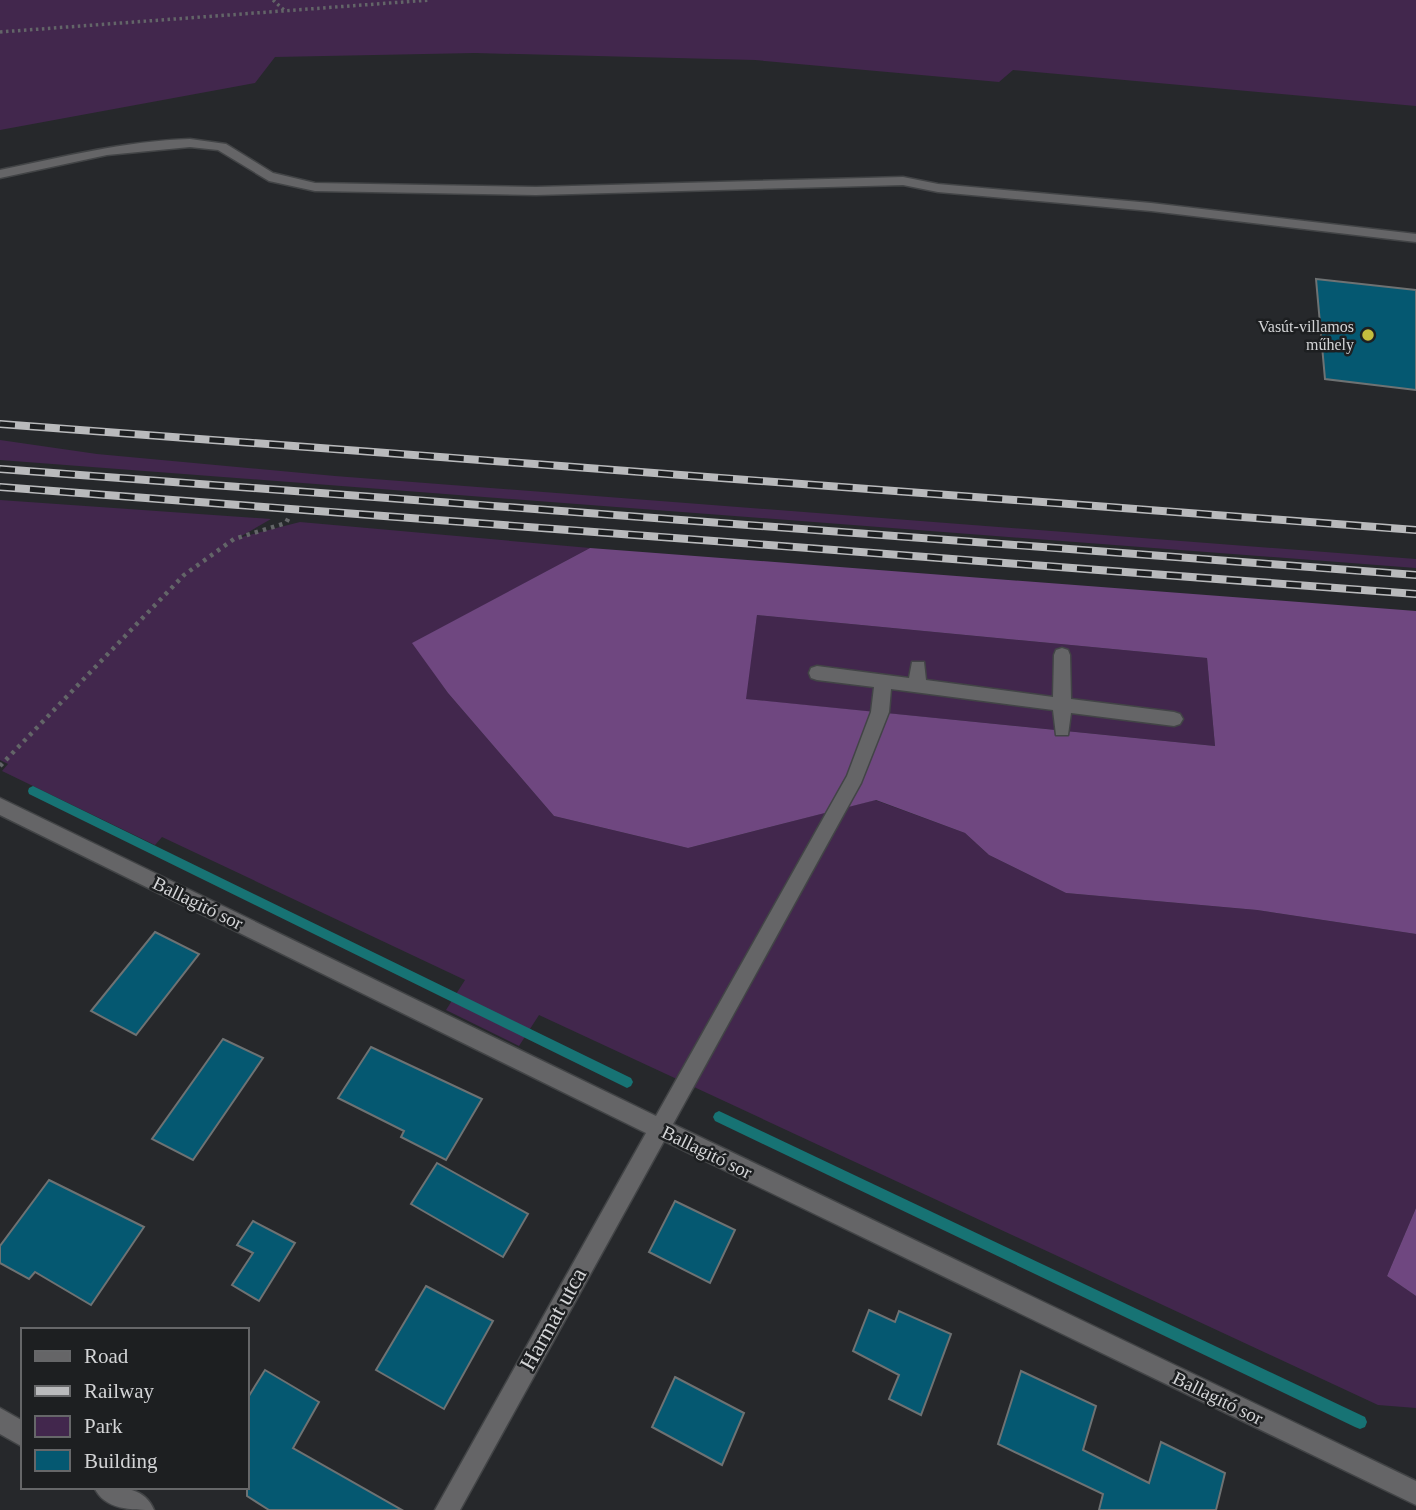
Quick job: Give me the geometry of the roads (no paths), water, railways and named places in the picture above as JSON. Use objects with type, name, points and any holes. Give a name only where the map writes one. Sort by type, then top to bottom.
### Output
[{"type":"street","points":[[0,174],[149,145],[186,142],[217,145],[237,153],[271,177],[311,187],[525,193],[903,181],[939,188],[1151,207],[1416,238]]},
{"type":"street","points":[[1062,655],[1062,730]]},
{"type":"street","points":[[917,686],[918,667]]},
{"type":"street","points":[[817,673],[1174,719]]},
{"type":"street","name":"Harmat utca","points":[[447,1510],[855,778],[880,712],[883,681]]},
{"type":"street","name":"Ballagitó sor","points":[[0,806],[658,1128],[1416,1493]]},
{"type":"street","points":[[0,1420],[21,1434]]},
{"type":"street","points":[[109,1489],[142,1510]]},
{"type":"waterway","points":[[33,791],[627,1082]]},
{"type":"waterway","points":[[719,1117],[1360,1422]]},
{"type":"railway","points":[[0,424],[1416,530]]},
{"type":"railway","points":[[0,469],[1416,575]]},
{"type":"railway","points":[[0,487],[1416,594]]},
{"type":"place","name":"Vasút-villamos műhely","points":[[1368,335]]}]
